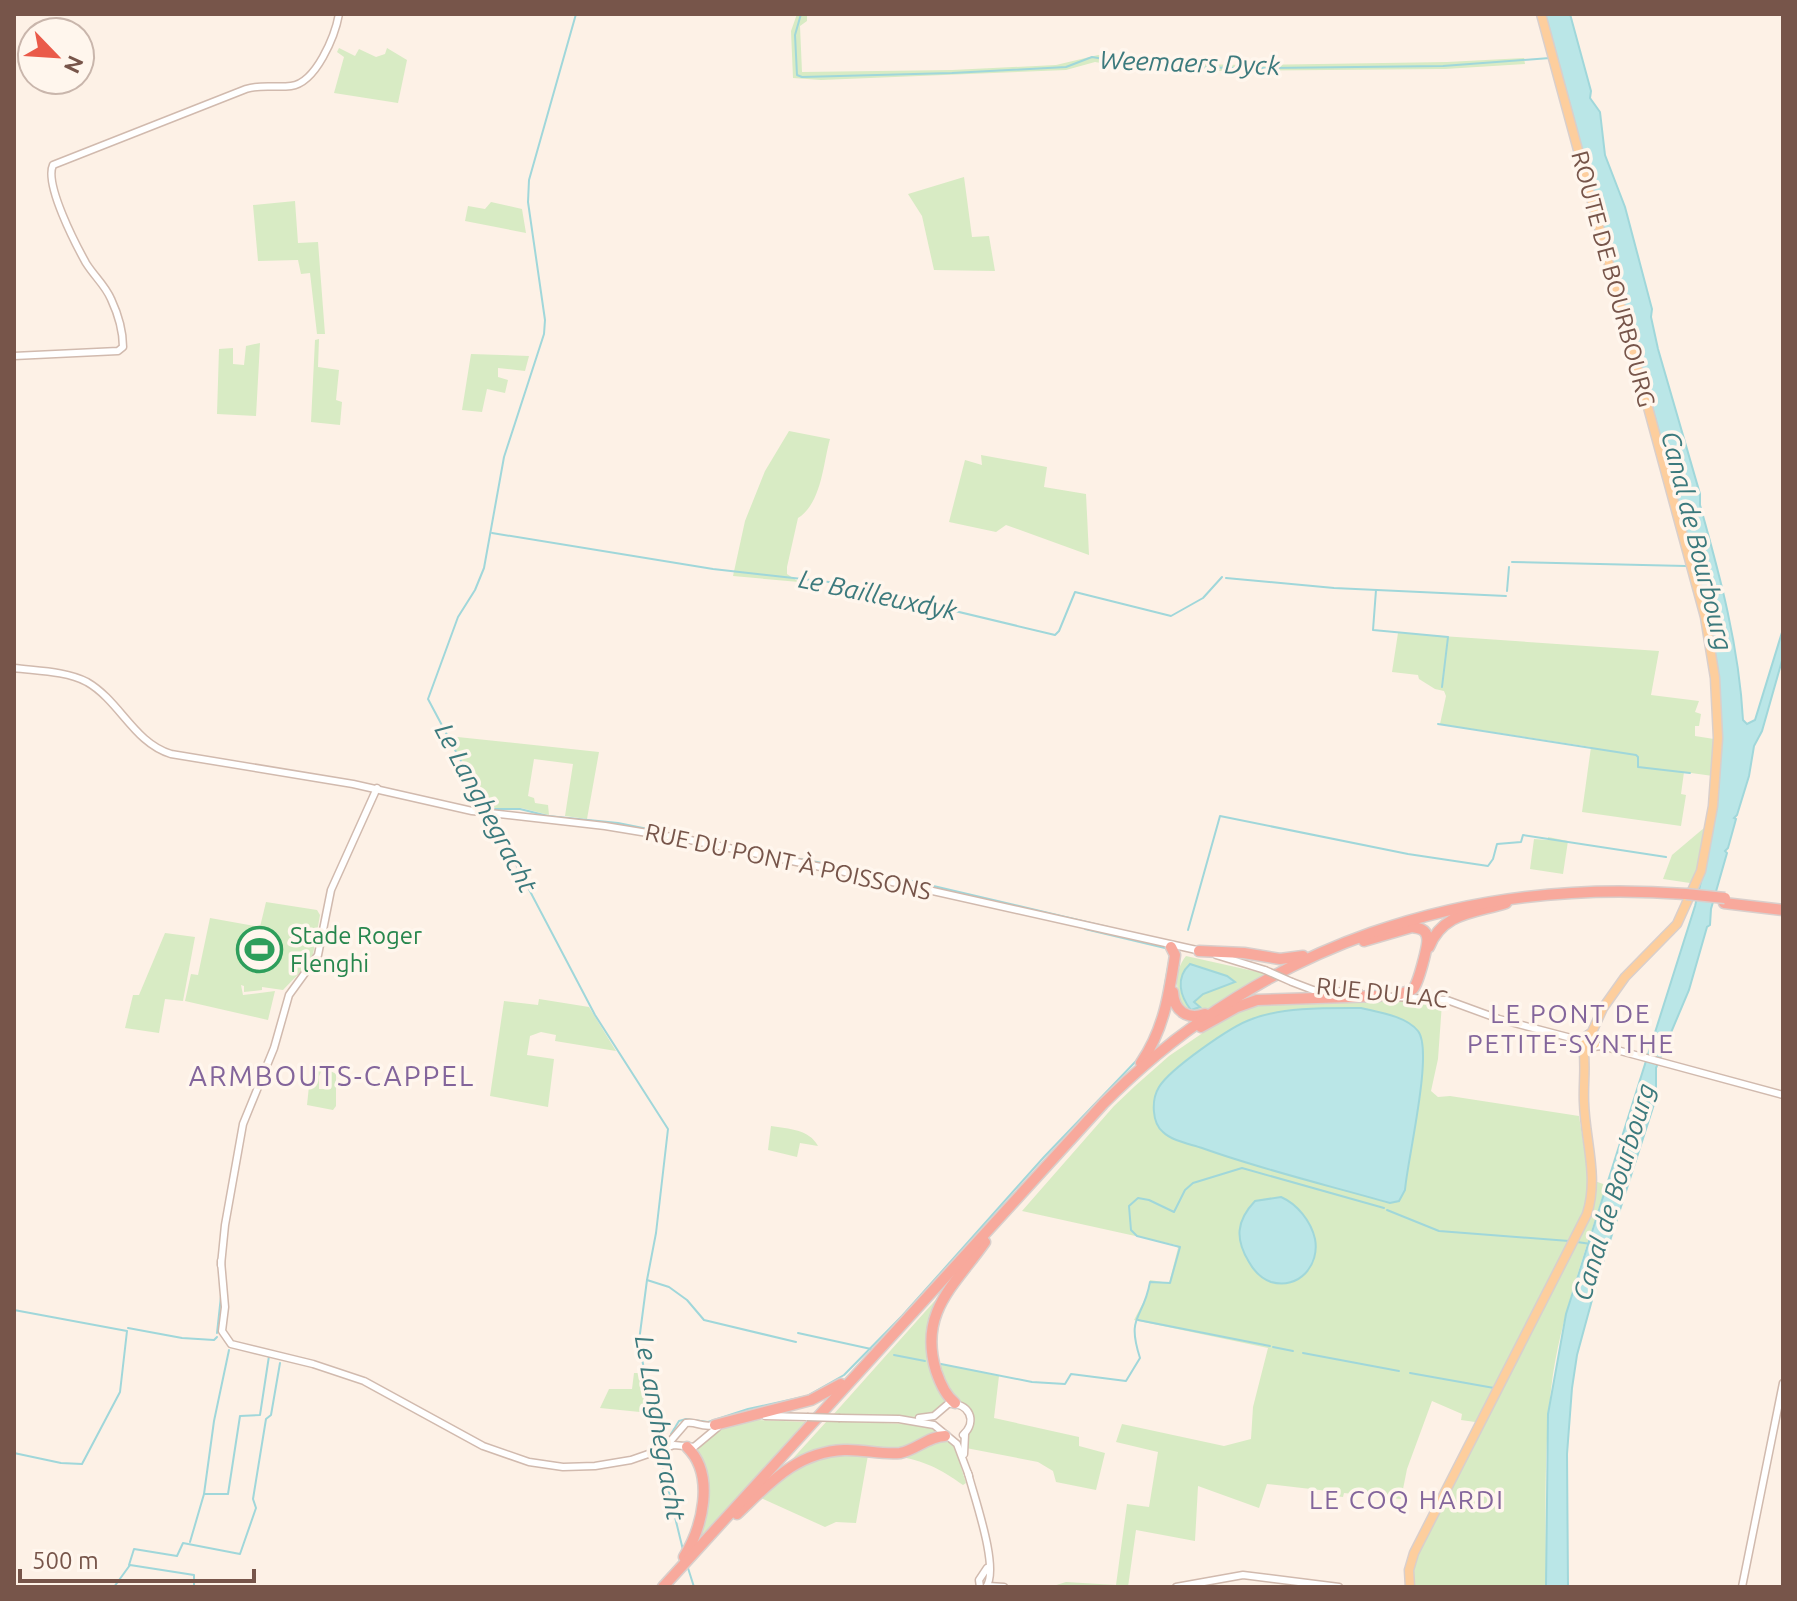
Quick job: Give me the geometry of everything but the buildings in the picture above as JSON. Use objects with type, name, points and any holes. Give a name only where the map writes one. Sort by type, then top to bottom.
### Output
[{"type":"highway","points":[[1174,963],[1177,955],[1193,951],[1285,959],[1335,946],[1418,917],[1499,899],[1591,890],[1686,896],[1781,908]]},
{"type":"highway","points":[[734,1517],[1121,1095],[1201,1027],[1283,976],[1355,943],[1426,920],[1506,903],[1600,896],[1686,896]]},
{"type":"highway","points":[[1404,995],[1418,988],[1431,942],[1443,924],[1459,915],[1506,903]]},
{"type":"highway","points":[[1355,943],[1412,927],[1424,931],[1428,941],[1417,985],[1404,995]]},
{"type":"highway","points":[[1193,951],[1182,955],[1177,962],[1172,996],[1178,1009],[1187,1015],[1200,1016],[1281,971],[1335,946]]},
{"type":"highway","points":[[670,1587],[687,1561],[1141,1063],[1157,1037],[1168,1006],[1175,954],[1171,947]]},
{"type":"highway","points":[[1421,980],[1421,990],[1425,995]]},
{"type":"highway","points":[[1201,1027],[1257,1000],[1379,996]]},
{"type":"highway","points":[[1116,1092],[1176,1039],[1234,998]]},
{"type":"highway","points":[[955,1403],[944,1391],[934,1361],[931,1336],[934,1319],[947,1290],[985,1242]]},
{"type":"highway","points":[[715,1425],[820,1397],[845,1381],[887,1341]]},
{"type":"highway","points":[[661,1587],[781,1472],[808,1457],[842,1450],[903,1452],[944,1434]]},
{"type":"highway","points":[[686,1446],[698,1465],[703,1491],[700,1521],[687,1561]]},
{"type":"main road","name":"ROUTE DE BOURBOURG","points":[[1541,14],[1707,628],[1715,674],[1718,722],[1716,779],[1701,871],[1677,924],[1616,989],[1589,1042]]},
{"type":"main road","points":[[1412,1587],[1411,1571],[1426,1530],[1585,1219],[1592,1178],[1584,1080],[1589,1042]]},
{"type":"street","points":[[14,356],[118,351],[122,348],[121,328],[115,308],[108,292],[86,262],[72,232],[55,193],[51,167],[74,155],[246,89],[262,85],[299,84],[324,54],[339,14]]},
{"type":"street","name":"RUE DU PONT À POISSONS","points":[[14,668],[67,676],[93,686],[148,743],[164,752],[338,782],[488,813],[605,826],[683,839],[879,879],[1193,951],[1261,969],[1294,983]]},
{"type":"street","points":[[375,789],[358,834],[330,892],[317,957],[289,993],[273,1050],[241,1133],[223,1233],[220,1279],[226,1334],[233,1342],[364,1381],[479,1444],[522,1460],[555,1466],[589,1467],[617,1463],[657,1451],[695,1446],[711,1431],[736,1420]]},
{"type":"street","name":"RUE DU PONT À POISSONS","points":[[1140,938],[1193,951]]},
{"type":"street","name":"RUE DU LAC","points":[[1294,983],[1331,991],[1447,1000],[1540,1029],[1783,1095]]},
{"type":"street","name":"RUE DU LAC","points":[[1294,983],[1322,992],[1425,995],[1452,999],[1512,1021]]},
{"type":"street","points":[[1742,1587],[1783,1383]]},
{"type":"street","points":[[700,1427],[765,1416],[931,1418],[945,1406],[955,1403],[964,1406],[971,1416],[971,1425],[965,1434],[964,1452],[989,1561],[984,1583],[1003,1587]]},
{"type":"street","points":[[938,1413],[944,1434]]},
{"type":"street","points":[[899,1419],[925,1422],[944,1434],[958,1446],[969,1476]]},
{"type":"street","points":[[657,1451],[687,1423],[700,1427],[703,1432],[701,1440]]},
{"type":"street","points":[[678,1434],[686,1446]]},
{"type":"street","points":[[944,1434],[965,1434]]},
{"type":"street","points":[[1176,1587],[1238,1575],[1339,1587]]},
{"type":"green space","points":[[797,14],[807,14],[807,21],[800,26],[802,72],[1056,65],[1098,55],[1143,63],[1245,65],[1524,58],[1525,64],[1445,69],[1214,71],[1142,70],[1095,62],[1066,70],[821,80],[793,78],[791,31]]},
{"type":"green space","points":[[339,48],[355,56],[359,49],[376,57],[385,54],[387,48],[407,60],[398,103],[334,93],[344,57],[337,52]]},
{"type":"green space","points":[[964,177],[972,237],[989,236],[995,271],[934,270],[922,216],[908,194]]},
{"type":"green space","points":[[295,201],[298,243],[318,242],[325,334],[317,334],[310,273],[301,274],[298,260],[258,261],[253,205]]},
{"type":"green space","points":[[491,202],[522,209],[526,233],[465,221],[468,206],[485,209]]},
{"type":"green space","points":[[319,339],[318,367],[339,370],[336,400],[342,402],[340,425],[311,422],[315,340]]},
{"type":"green space","points":[[260,343],[256,416],[217,414],[219,349],[233,348],[233,364],[244,365],[246,346]]},
{"type":"green space","points":[[471,354],[529,356],[525,371],[498,368],[498,377],[508,380],[505,393],[487,389],[482,412],[462,410]]},
{"type":"green space","points":[[789,431],[830,439],[817,493],[798,518],[787,567],[787,574],[799,582],[733,576],[745,521],[765,471]]},
{"type":"green space","points":[[981,455],[1047,467],[1044,487],[1086,494],[1089,555],[1006,525],[996,532],[949,522],[965,460],[982,465]]},
{"type":"green space","points":[[1398,633],[1659,651],[1651,695],[1699,701],[1695,712],[1701,714],[1699,726],[1695,726],[1695,736],[1714,739],[1713,776],[1684,772],[1681,794],[1686,795],[1681,826],[1582,812],[1591,747],[1440,724],[1446,696],[1444,691],[1435,689],[1419,679],[1418,675],[1392,672]]},
{"type":"green space","points":[[448,736],[599,752],[587,819],[565,816],[573,764],[534,759],[528,796],[534,798],[535,803],[548,805],[549,815],[521,808],[488,808]]},
{"type":"green space","points":[[1704,828],[1696,880],[1690,883],[1663,879],[1672,855]]},
{"type":"green space","points":[[1548,837],[1568,841],[1563,874],[1530,869],[1534,839],[1548,840]]},
{"type":"green space","name":"Stade Roger Flenghi","points":[[266,902],[317,910],[320,915],[312,960],[283,990],[262,987],[262,990],[244,992],[241,985],[243,995],[275,991],[268,1020],[185,1001],[191,974],[198,975],[210,918],[260,927]]},
{"type":"green space","points":[[165,933],[195,937],[183,1001],[165,999],[159,1033],[125,1028],[133,995],[139,995]]},
{"type":"green space","points":[[1186,956],[1267,974],[1201,1013],[1183,1010],[1177,982]]},
{"type":"green space","points":[[1381,998],[1442,1003],[1438,1059],[1431,1091],[1438,1097],[1450,1096],[1579,1116],[1589,1179],[1606,1185],[1569,1302],[1553,1374],[1546,1454],[1546,1587],[1405,1587],[1405,1569],[1482,1423],[1461,1420],[1462,1414],[1432,1401],[1407,1469],[1401,1499],[1344,1493],[1343,1497],[1328,1495],[1328,1491],[1267,1484],[1259,1508],[1198,1486],[1195,1541],[1136,1530],[1128,1587],[1050,1587],[1066,1582],[1116,1585],[1127,1504],[1149,1507],[1158,1452],[1116,1442],[1122,1424],[1224,1446],[1251,1439],[1253,1407],[1268,1348],[1134,1320],[1146,1297],[1150,1280],[1169,1283],[1178,1248],[1176,1245],[1022,1211],[1135,1086],[1169,1056],[1229,1015],[1259,1004]]},
{"type":"green space","points":[[539,999],[589,1007],[616,1051],[555,1041],[556,1035],[541,1032],[530,1036],[527,1055],[554,1059],[548,1107],[490,1096],[504,1001],[538,1005]]},
{"type":"green space","points":[[311,1067],[323,1068],[319,1076],[319,1089],[324,1089],[327,1069],[336,1074],[336,1106],[333,1110],[307,1105]]},
{"type":"green space","points":[[771,1126],[804,1133],[818,1146],[800,1143],[797,1157],[768,1150]]},
{"type":"green space","points":[[940,1295],[931,1323],[947,1401],[931,1414],[920,1417],[833,1415]]},
{"type":"green space","points":[[937,1363],[999,1376],[994,1418],[1079,1437],[1079,1446],[1105,1453],[1096,1490],[1056,1482],[1053,1471],[1038,1462],[966,1448],[973,1414],[963,1404],[951,1399]]},
{"type":"green space","points":[[634,1373],[641,1373],[650,1413],[600,1408],[609,1389],[632,1389]]},
{"type":"green space","points":[[756,1420],[809,1422],[692,1549],[705,1512],[696,1452],[708,1436]]},
{"type":"green space","points":[[827,1421],[911,1424],[932,1428],[936,1433],[906,1450],[853,1447],[787,1465]]},
{"type":"green space","points":[[942,1438],[955,1447],[966,1483],[963,1485],[931,1466],[896,1456]]},
{"type":"green space","points":[[839,1454],[868,1455],[856,1523],[836,1522],[825,1527],[761,1498],[796,1469]]},
{"type":"water","name":"Canal de Bourbourg","points":[[1545,14],[1570,14],[1591,91],[1590,98],[1600,112],[1605,155],[1625,207],[1652,309],[1658,349],[1700,494],[1700,505],[1728,611],[1743,720],[1747,724],[1755,720],[1783,629],[1783,657],[1725,851],[1710,925],[1689,990],[1656,1068],[1656,1098],[1598,1278],[1577,1355],[1567,1454],[1568,1587],[1546,1587],[1548,1414],[1566,1314],[1695,906],[1706,861],[1719,689],[1677,499]]},
{"type":"water","points":[[1190,964],[1227,976],[1235,982],[1203,994],[1194,1002],[1200,1007],[1191,1010],[1181,987],[1182,975]]},
{"type":"water","points":[[1361,1008],[1406,1022],[1418,1031],[1422,1042],[1418,1107],[1405,1190],[1399,1201],[1390,1203],[1248,1163],[1176,1140],[1159,1128],[1154,1111],[1159,1087],[1188,1059],[1230,1030],[1252,1019],[1277,1012]]},
{"type":"water","points":[[1281,1197],[1307,1220],[1316,1249],[1311,1266],[1299,1279],[1281,1284],[1267,1280],[1253,1268],[1241,1246],[1240,1230],[1244,1216],[1255,1201]]},
{"type":"waterway","name":"Le Langhegracht","points":[[487,810],[428,699],[458,617],[484,568],[504,457],[544,334],[545,320],[528,202],[529,180],[576,14]]},
{"type":"waterway","name":"Weemaers Dyck","points":[[801,14],[795,35],[797,75],[802,77],[1066,67],[1092,57],[1151,67],[1259,68],[1443,66],[1550,58]]},
{"type":"waterway","name":"Le Bailleuxdyk","points":[[492,533],[713,569],[838,583],[1055,635],[1075,592],[1171,616],[1203,598],[1222,577]]},
{"type":"waterway","name":"Le Bailleuxdyk","points":[[1512,562],[1686,566]]},
{"type":"waterway","name":"Le Bailleuxdyk","points":[[1507,591],[1509,567]]},
{"type":"waterway","name":"Le Bailleuxdyk","points":[[1226,578],[1334,588],[1506,596]]},
{"type":"waterway","points":[[1376,590],[1373,630],[1448,637],[1442,687]]},
{"type":"waterway","points":[[1438,724],[1636,755],[1638,767],[1690,773]]},
{"type":"waterway","points":[[481,809],[520,809],[548,816],[618,823],[713,842]]},
{"type":"waterway","name":"Le Langhegracht","points":[[490,815],[595,1015],[668,1129],[639,1341],[656,1439],[683,1550]]},
{"type":"waterway","points":[[1188,930],[1220,816],[1408,854],[1488,866],[1497,844],[1521,842],[1523,835],[1666,857]]},
{"type":"waterway","points":[[778,855],[878,873],[1108,927]]},
{"type":"waterway","points":[[1085,929],[1165,948]]},
{"type":"waterway","points":[[1164,990],[1170,956]]},
{"type":"waterway","points":[[671,1434],[679,1421],[708,1422],[748,1409],[807,1396],[844,1375],[1138,1059]]},
{"type":"waterway","points":[[941,1364],[1032,1382],[1065,1384],[1071,1374],[1126,1381],[1140,1358],[1135,1325],[1150,1282],[1170,1283],[1180,1247],[1137,1236],[1131,1230],[1129,1206],[1138,1198],[1174,1212],[1185,1190],[1193,1183],[1242,1168],[1384,1208]]},
{"type":"waterway","name":"Canal de Bourbourg","points":[[1387,1210],[1439,1231],[1569,1241]]},
{"type":"waterway","name":"Canal de Bourbourg","points":[[1577,1242],[1591,1244]]},
{"type":"waterway","points":[[647,1280],[669,1287],[687,1300],[704,1320],[796,1342]]},
{"type":"waterway","points":[[217,1333],[221,1296]]},
{"type":"waterway","points":[[14,1310],[127,1331],[120,1392],[82,1464],[14,1453]]},
{"type":"waterway","points":[[1138,1320],[1270,1346]]},
{"type":"waterway","points":[[128,1328],[182,1338],[214,1340],[217,1337]]},
{"type":"waterway","points":[[798,1333],[871,1349]]},
{"type":"waterway","points":[[1273,1347],[1293,1351]]},
{"type":"waterway","points":[[204,1494],[214,1421],[229,1350]]},
{"type":"waterway","points":[[1303,1353],[1399,1371]]},
{"type":"waterway","points":[[894,1355],[925,1361]]},
{"type":"waterway","points":[[190,1542],[204,1494],[228,1494],[240,1416],[260,1415],[269,1356]]},
{"type":"waterway","points":[[129,1565],[134,1549],[177,1556],[183,1543],[240,1554],[256,1508],[253,1499],[266,1419],[271,1415],[280,1363]]},
{"type":"waterway","points":[[1410,1373],[1494,1388]]},
{"type":"waterway","points":[[114,1587],[130,1565],[194,1575],[194,1586],[222,1587]]},
{"type":"waterway","name":"Le Langhegracht","points":[[688,1568],[694,1587]]},
{"type":"place","name":"Stade Roger Flenghi","points":[[259,950]]},
{"type":"district","name":"LE PONT DE PETITE-SYNTHE","points":[[1571,1029]]},
{"type":"district","name":"ARMBOUTS-CAPPEL","points":[[332,1076]]},
{"type":"district","name":"LE COQ HARDI","points":[[1407,1500]]}]
